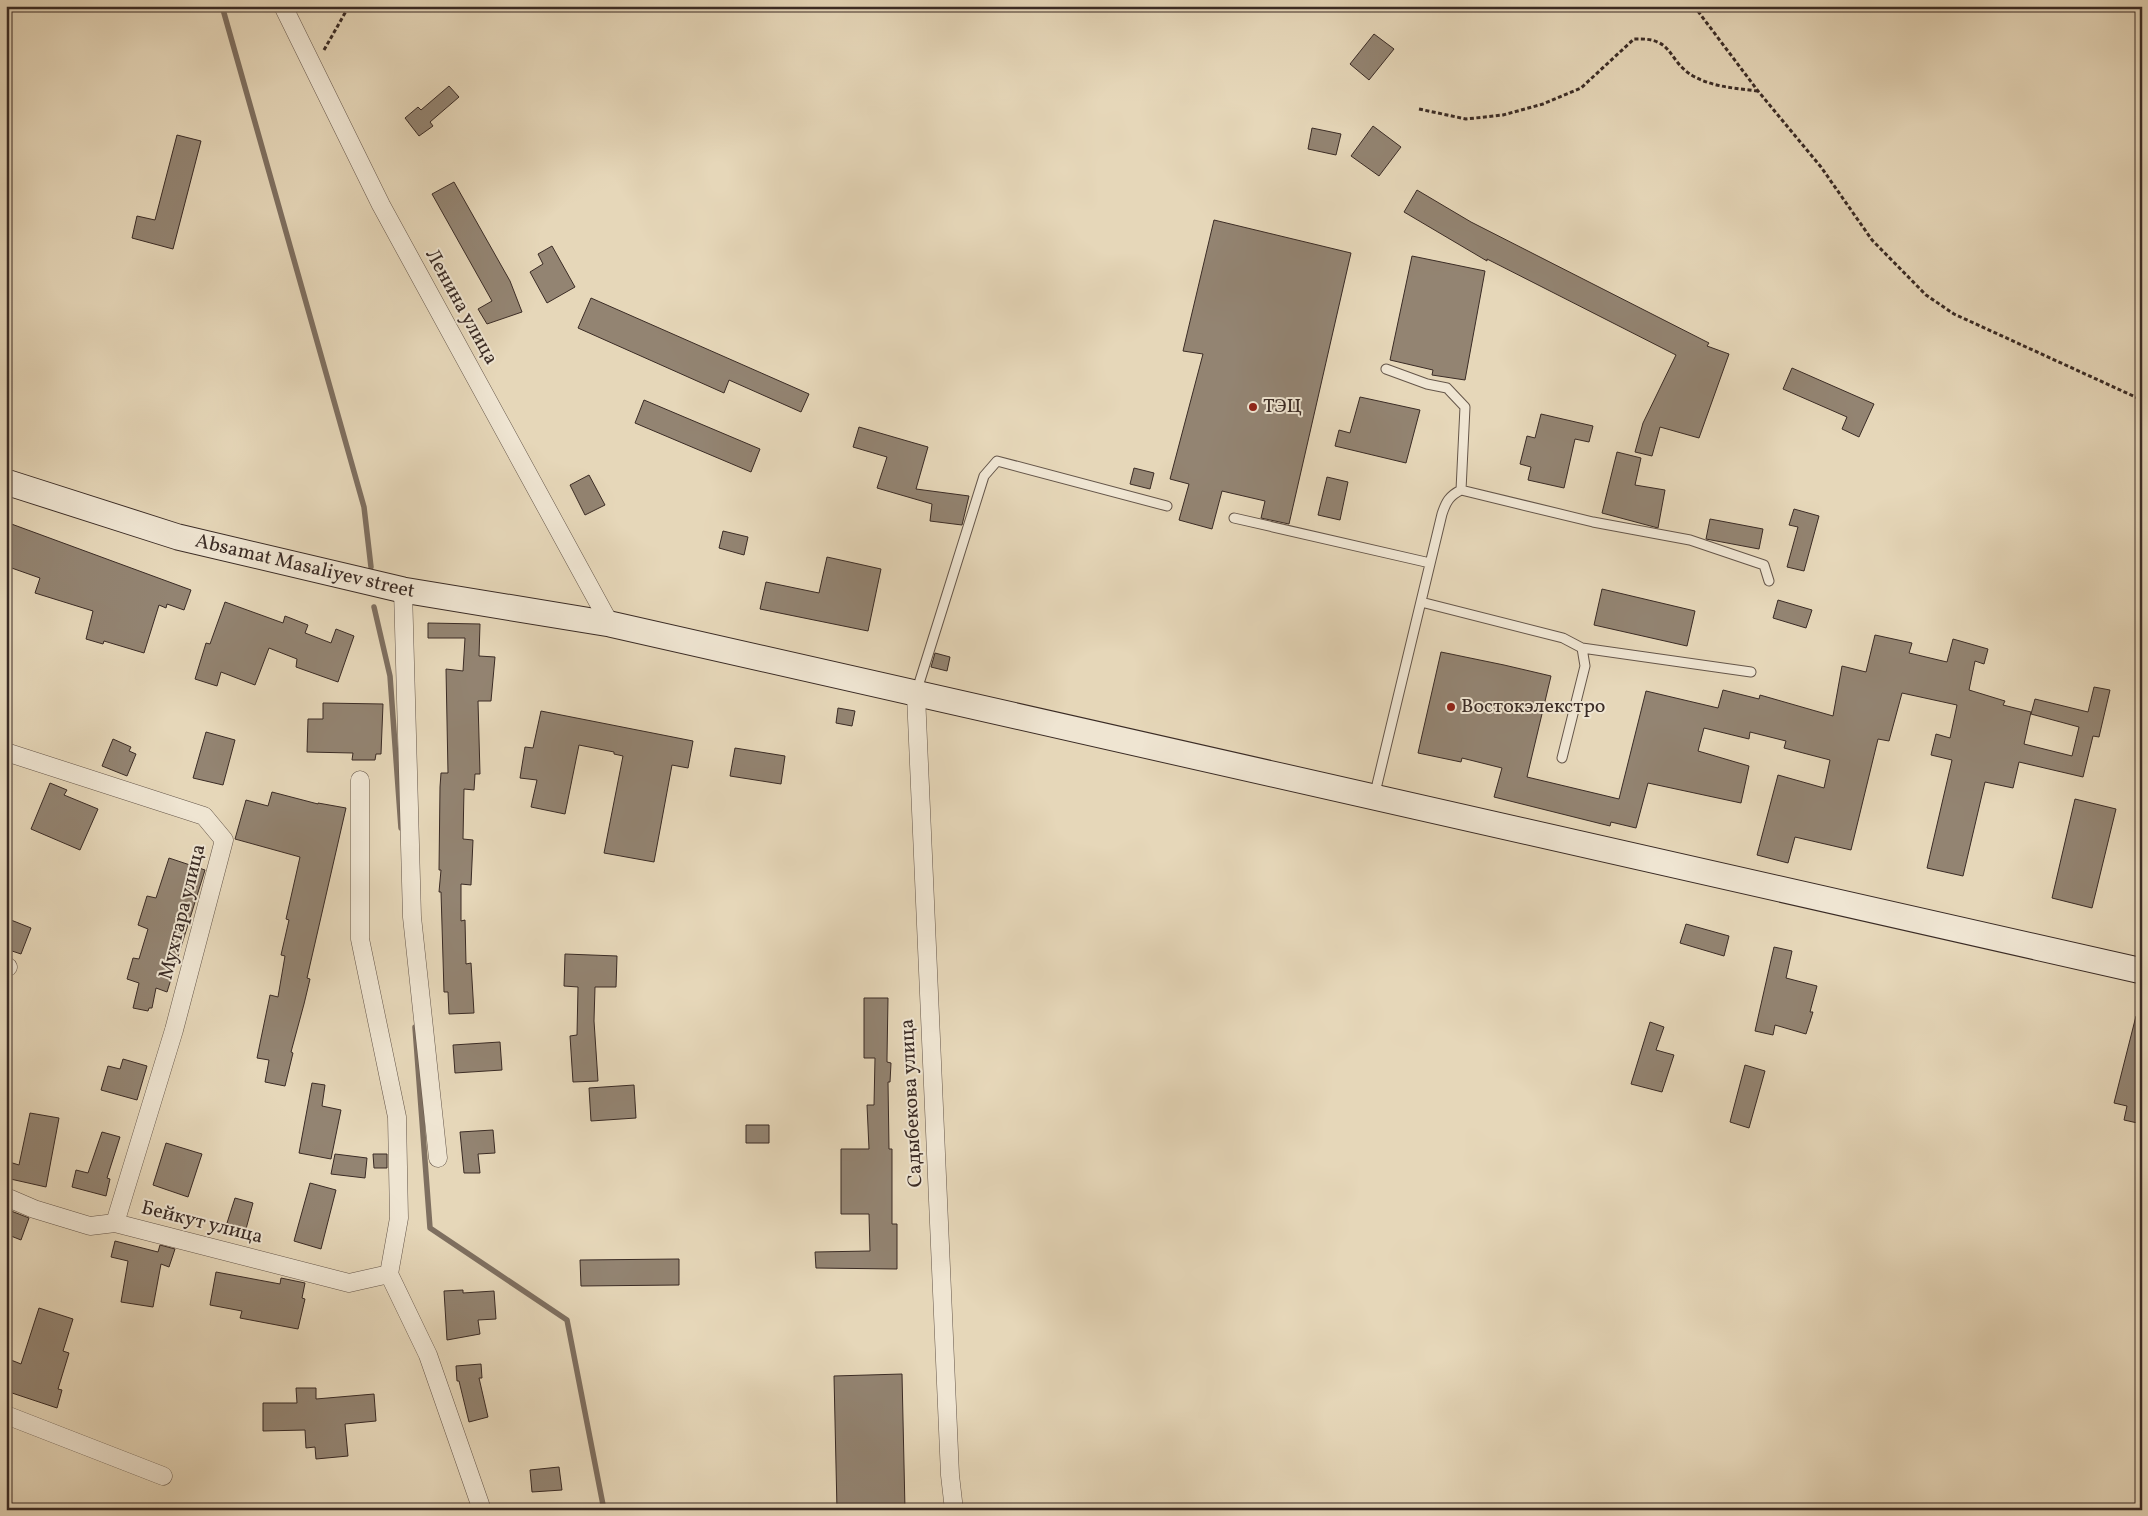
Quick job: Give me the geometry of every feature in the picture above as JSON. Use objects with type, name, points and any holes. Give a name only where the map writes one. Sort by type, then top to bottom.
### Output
[{"type":"street","name":"Ленина улица","points":[[283,6],[382,205],[610,624]]},
{"type":"street","name":"Absamat Masaliyev street","points":[[6,482],[178,537],[403,590],[610,624],[916,695],[2142,971]]},
{"type":"street","points":[[403,590],[412,917],[438,1158]]},
{"type":"street","name":"Садыбекова улица","points":[[916,695],[949,1465],[954,1510]]},
{"type":"street","name":"Мухтара улица","points":[[6,752],[204,816],[224,840],[174,1030],[115,1223]]},
{"type":"street","points":[[360,780],[360,939],[397,1117],[399,1218],[389,1274],[428,1354],[482,1510]]},
{"type":"street","name":"Бейкут улица","points":[[6,1197],[34,1209],[90,1226],[115,1223],[349,1283],[389,1274]]},
{"type":"street","points":[[6,1415],[163,1476]]},
{"type":"lane","points":[[1374,797],[1446,502],[1461,490],[1465,408],[1447,388],[1427,384],[1386,369]]},
{"type":"lane","points":[[916,695],[984,476],[997,462],[1167,506]]},
{"type":"lane","points":[[1461,490],[1594,522],[1690,540],[1764,565],[1769,581]]},
{"type":"lane","points":[[1234,518],[1430,563]]},
{"type":"lane","points":[[1421,602],[1563,638],[1582,648],[1751,672]]},
{"type":"lane","points":[[1562,758],[1585,666],[1582,648]]},
{"type":"path","points":[[314,68],[349,6]]},
{"type":"path","points":[[1694,6],[1758,91],[1821,167],[1872,240],[1926,295],[1954,314],[2142,400]]},
{"type":"path","points":[[1419,109],[1466,120],[1503,115],[1543,104],[1582,88],[1634,39],[1652,38],[1666,48],[1691,74],[1712,86],[1758,91]]},
{"type":"building","points":[[1374,34],[1394,49],[1369,80],[1350,64]]},
{"type":"building","points":[[449,86],[459,97],[430,122],[433,126],[419,136],[405,118],[418,107],[421,110]]},
{"type":"building","points":[[1373,126],[1401,147],[1379,176],[1351,156]]},
{"type":"building","points":[[1312,128],[1341,134],[1336,155],[1308,149]]},
{"type":"building","points":[[177,135],[201,141],[173,249],[132,238],[137,216],[155,220]]},
{"type":"building","points":[[454,182],[510,281],[522,312],[487,324],[478,309],[492,301],[432,194]]},
{"type":"building","points":[[1417,190],[1471,222],[1709,343],[1707,346],[1729,354],[1699,438],[1660,427],[1652,456],[1635,452],[1643,423],[1676,355],[1487,259],[1487,261],[1404,212]]},
{"type":"building","name":"ТЭЦ","points":[[1214,220],[1351,253],[1289,524],[1261,518],[1265,501],[1222,491],[1212,529],[1179,520],[1189,484],[1170,479],[1203,354],[1183,351]]},
{"type":"building","points":[[552,246],[575,287],[547,303],[530,272],[543,264],[538,254]]},
{"type":"building","points":[[1412,256],[1485,271],[1465,380],[1432,375],[1433,370],[1390,360]]},
{"type":"building","points":[[591,298],[809,394],[801,412],[729,380],[724,393],[578,328]]},
{"type":"building","points":[[1792,368],[1874,404],[1859,437],[1842,429],[1847,417],[1783,389]]},
{"type":"building","points":[[1360,397],[1420,410],[1406,463],[1335,446],[1339,430],[1350,433]]},
{"type":"building","points":[[644,400],[760,449],[751,472],[635,423]]},
{"type":"building","points":[[1541,414],[1593,426],[1589,442],[1575,439],[1564,488],[1528,480],[1531,467],[1520,464],[1527,436],[1535,438]]},
{"type":"building","points":[[859,427],[928,447],[916,489],[969,496],[962,525],[930,521],[932,504],[877,488],[887,457],[853,447]]},
{"type":"building","points":[[1617,452],[1641,458],[1635,485],[1665,490],[1658,528],[1602,513]]},
{"type":"building","points":[[1134,468],[1154,473],[1150,489],[1130,484]]},
{"type":"building","points":[[589,475],[605,505],[585,515],[570,485]]},
{"type":"building","points":[[1327,477],[1348,482],[1340,520],[1318,515]]},
{"type":"building","points":[[1794,509],[1819,516],[1804,571],[1787,567],[1798,527],[1789,525]]},
{"type":"building","points":[[1710,519],[1763,529],[1759,549],[1706,539]]},
{"type":"building","points":[[6,522],[191,590],[184,610],[167,604],[166,608],[159,605],[144,653],[104,641],[103,644],[86,639],[93,611],[35,593],[40,578],[6,566]]},
{"type":"building","points":[[723,531],[748,537],[744,555],[719,548]]},
{"type":"building","points":[[827,557],[881,569],[868,631],[760,609],[766,582],[819,593]]},
{"type":"building","points":[[1602,589],[1695,611],[1687,646],[1594,625]]},
{"type":"building","points":[[1778,600],[1812,610],[1806,628],[1773,618]]},
{"type":"building","points":[[225,602],[283,623],[285,616],[308,625],[305,633],[331,643],[336,629],[354,636],[338,682],[296,667],[297,659],[269,648],[255,685],[221,672],[217,686],[195,679],[206,643],[210,644]]},
{"type":"building","points":[[428,623],[480,624],[479,656],[495,657],[491,701],[478,701],[480,774],[475,774],[474,790],[464,789],[463,839],[473,840],[471,885],[461,884],[461,921],[465,920],[466,964],[471,963],[474,1013],[449,1014],[448,992],[444,992],[441,892],[439,892],[441,870],[439,870],[441,773],[448,773],[446,669],[463,671],[465,638],[428,638]]},
{"type":"building","points":[[1875,635],[1912,643],[1909,653],[1947,662],[1953,639],[1988,649],[1984,664],[1975,661],[1969,690],[2005,701],[2003,705],[2031,712],[2024,744],[2072,756],[2079,727],[2031,714],[2035,699],[2088,712],[2094,687],[2110,690],[2099,737],[2093,736],[2083,777],[2019,762],[2013,788],[1985,782],[1963,876],[1927,868],[1952,760],[1931,755],[1936,734],[1950,738],[1957,705],[1902,693],[1889,741],[1878,739],[1851,850],[1795,837],[1788,863],[1757,855],[1778,775],[1824,788],[1830,760],[1784,748],[1786,741],[1750,732],[1749,739],[1704,728],[1698,751],[1749,766],[1741,803],[1648,783],[1636,828],[1611,822],[1610,826],[1494,797],[1502,768],[1462,758],[1461,762],[1418,753],[1441,652],[1504,665],[1551,676],[1527,777],[1619,799],[1646,691],[1718,708],[1723,690],[1759,699],[1760,695],[1833,716],[1842,666],[1866,672]]},
{"type":"building","points":[[935,653],[950,657],[947,671],[931,667]]},
{"type":"building","points":[[323,703],[383,704],[381,754],[376,754],[375,760],[352,760],[353,753],[307,752],[308,719],[323,719]]},
{"type":"building","points":[[838,708],[855,711],[852,726],[836,723]]},
{"type":"building","points":[[541,711],[693,741],[688,768],[672,765],[654,862],[604,853],[623,756],[614,754],[614,752],[579,745],[565,814],[531,807],[537,780],[520,778],[525,747],[533,748]]},
{"type":"building","points":[[206,732],[235,740],[223,785],[193,778]]},
{"type":"building","points":[[113,739],[131,747],[129,751],[136,754],[127,776],[102,766]]},
{"type":"building","points":[[735,748],[785,756],[781,784],[730,776]]},
{"type":"building","points":[[50,783],[67,790],[64,795],[98,809],[80,850],[31,829]]},
{"type":"building","points":[[272,792],[318,804],[346,808],[307,978],[310,979],[291,1052],[293,1053],[285,1086],[265,1082],[269,1060],[257,1058],[270,995],[278,997],[285,956],[281,955],[289,920],[286,919],[300,857],[235,839],[246,800],[268,806]]},
{"type":"building","points":[[2075,799],[2116,809],[2092,908],[2052,898]]},
{"type":"building","points":[[169,858],[205,870],[167,992],[156,988],[152,1008],[149,1008],[148,1011],[133,1008],[139,983],[127,979],[133,958],[139,959],[148,929],[138,925],[147,896],[156,898]]},
{"type":"building","points":[[6,918],[31,928],[21,954],[6,949]]},
{"type":"building","points":[[1686,924],[1729,936],[1724,956],[1680,943]]},
{"type":"building","points":[[1774,947],[1792,951],[1786,978],[1817,986],[1810,1012],[1813,1012],[1806,1034],[1775,1025],[1773,1035],[1755,1031]]},
{"type":"building","points":[[565,954],[617,956],[616,987],[595,987],[594,1021],[598,1081],[573,1082],[570,1036],[577,1035],[578,987],[564,986]]},
{"type":"building","points":[[864,998],[888,998],[887,1062],[891,1063],[890,1082],[888,1082],[889,1149],[892,1149],[892,1224],[897,1224],[897,1269],[816,1268],[815,1252],[870,1251],[869,1214],[841,1214],[841,1149],[869,1149],[867,1105],[874,1105],[875,1058],[864,1058]]},
{"type":"building","points":[[2136,1016],[2142,1017],[2142,1124],[2124,1120],[2127,1106],[2114,1103]]},
{"type":"building","points":[[1650,1022],[1664,1027],[1656,1050],[1674,1055],[1662,1092],[1631,1084]]},
{"type":"building","points":[[500,1042],[502,1070],[455,1073],[453,1045]]},
{"type":"building","points":[[123,1059],[147,1066],[137,1100],[101,1090],[108,1066],[120,1069]]},
{"type":"building","points":[[1745,1065],[1765,1071],[1749,1128],[1730,1122]]},
{"type":"building","points":[[312,1083],[325,1085],[322,1106],[341,1110],[331,1159],[299,1153]]},
{"type":"building","points":[[634,1085],[636,1118],[591,1121],[589,1088]]},
{"type":"building","points":[[30,1113],[59,1118],[46,1187],[6,1178],[6,1161],[19,1165]]},
{"type":"building","points":[[746,1125],[769,1125],[769,1143],[746,1143]]},
{"type":"building","points":[[493,1130],[495,1153],[478,1154],[480,1173],[464,1173],[460,1132]]},
{"type":"building","points":[[102,1132],[120,1137],[107,1178],[110,1179],[106,1196],[72,1187],[76,1170],[88,1173]]},
{"type":"building","points":[[166,1143],[202,1154],[188,1197],[153,1185]]},
{"type":"building","points":[[335,1154],[367,1158],[365,1178],[331,1174]]},
{"type":"building","points":[[373,1154],[387,1154],[387,1168],[374,1168]]},
{"type":"building","points":[[310,1183],[336,1190],[321,1249],[294,1241]]},
{"type":"building","points":[[235,1198],[253,1203],[246,1229],[227,1223]]},
{"type":"building","points":[[6,1209],[29,1218],[21,1240],[6,1234]]},
{"type":"building","points":[[115,1241],[158,1252],[160,1245],[175,1249],[169,1267],[161,1264],[153,1307],[121,1302],[128,1261],[111,1257]]},
{"type":"building","points":[[679,1259],[679,1285],[581,1286],[580,1260]]},
{"type":"building","points":[[216,1272],[280,1284],[281,1278],[305,1283],[302,1298],[305,1299],[298,1329],[240,1318],[242,1311],[210,1305]]},
{"type":"building","points":[[463,1290],[463,1293],[494,1291],[496,1319],[478,1320],[480,1334],[447,1340],[444,1291]]},
{"type":"building","points":[[39,1308],[73,1319],[63,1351],[69,1353],[58,1389],[62,1390],[57,1408],[6,1391],[6,1358],[21,1364]]},
{"type":"building","points":[[481,1364],[482,1378],[479,1378],[488,1417],[469,1422],[459,1381],[457,1381],[456,1366]]},
{"type":"building","points":[[902,1374],[905,1510],[837,1510],[834,1376]]},
{"type":"building","points":[[296,1388],[316,1388],[316,1399],[374,1394],[376,1421],[345,1424],[348,1456],[316,1459],[315,1447],[306,1448],[305,1430],[263,1431],[263,1403],[297,1403]]},
{"type":"building","points":[[559,1467],[562,1490],[532,1492],[530,1470]]},
{"type":"waterway","points":[[222,6],[364,507],[371,567]]},
{"type":"waterway","points":[[374,607],[390,676],[401,828]]},
{"type":"waterway","points":[[415,1027],[430,1228],[567,1320],[604,1510]]},
{"type":"place","name":"ТЭЦ","points":[[1253,407]]},
{"type":"place","name":"Востокэлекстро","points":[[1451,707]]}]
